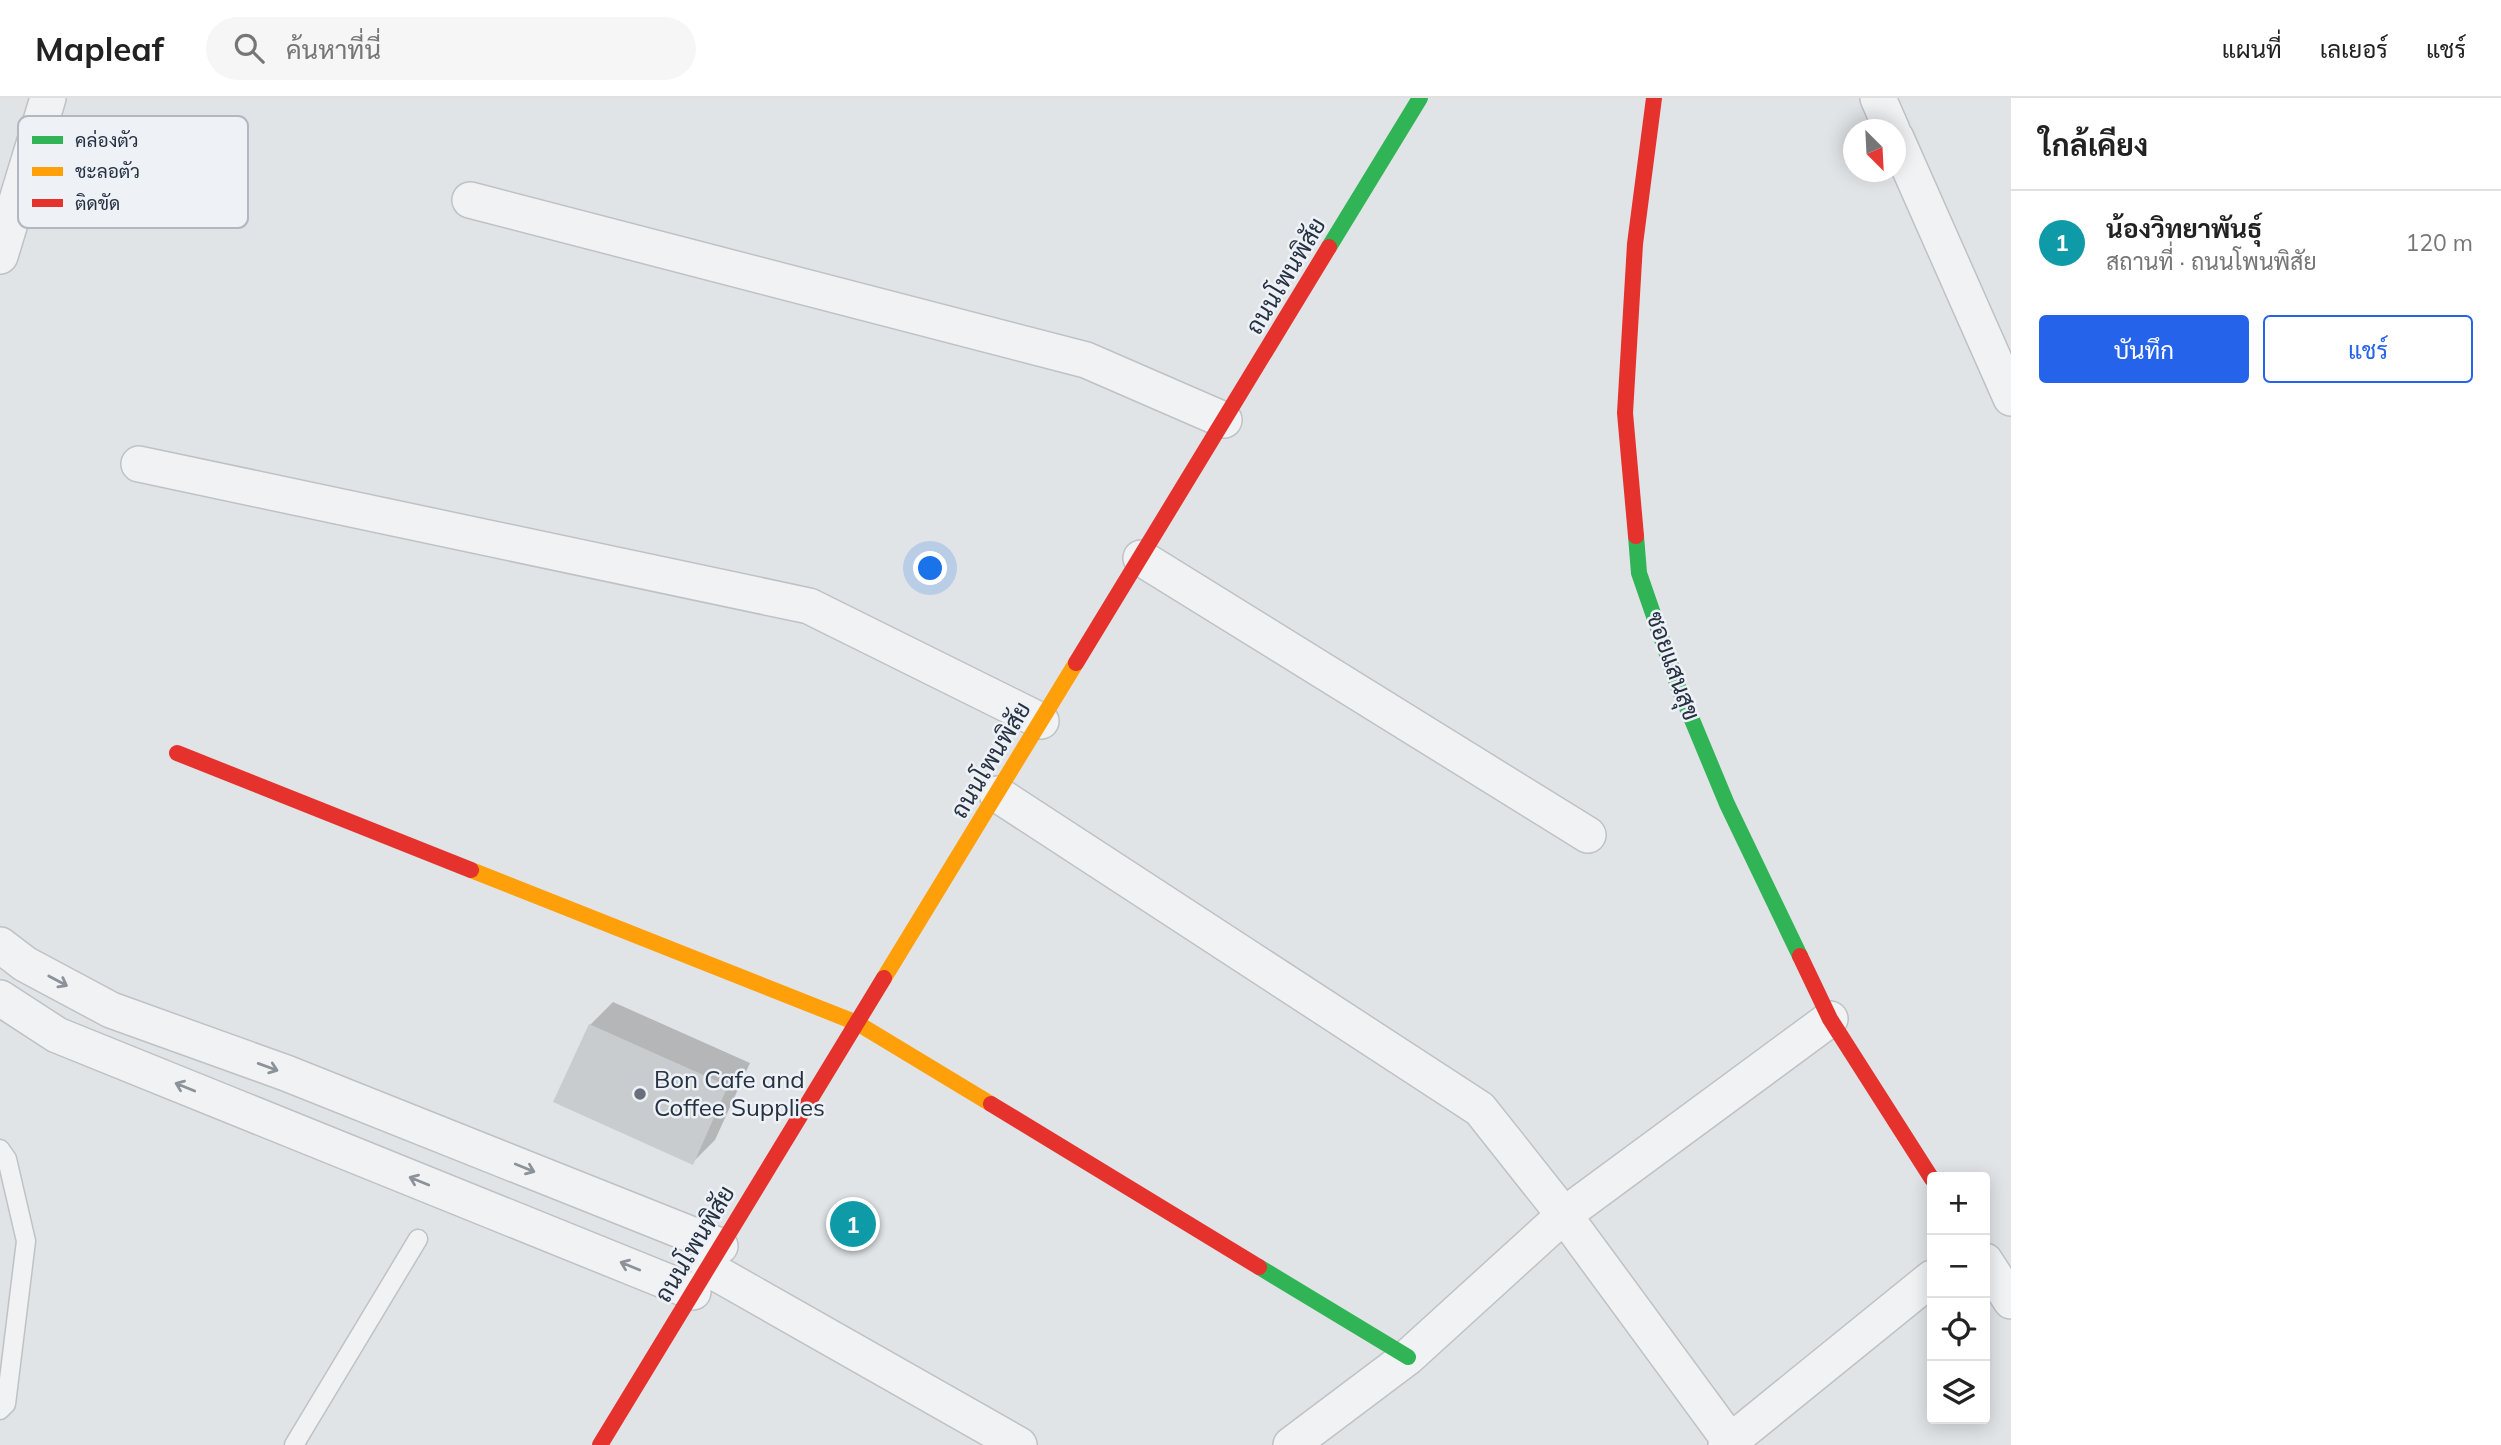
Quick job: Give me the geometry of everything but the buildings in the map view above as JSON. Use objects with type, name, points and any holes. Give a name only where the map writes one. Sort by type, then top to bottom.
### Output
[{"type":"street","points":[[39,116],[48,98]]},
{"type":"street","name":"ซอยแสนสุข","points":[[1654,98],[1635,244],[1625,414],[1639,573],[1678,686],[1727,804],[1830,1019],[1928,1172]]},
{"type":"street","points":[[1878,98],[1887,119]]},
{"type":"street","name":"ถนนโพนพิสัย","points":[[600,1445],[1419,99]]},
{"type":"street","points":[[1906,163],[2011,398]]},
{"type":"street","points":[[0,256],[12,171]]},
{"type":"street","points":[[470,200],[1086,360],[1224,420]]},
{"type":"street","points":[[139,464],[809,606],[1041,721]]},
{"type":"street","points":[[1140,558],[1588,835]]},
{"type":"street","points":[[177,753],[857,1023],[1408,1357]]},
{"type":"street","points":[[997,794],[1480,1109],[1564,1214],[1730,1444],[1927,1282]]},
{"type":"street","points":[[0,945],[25,964],[111,1010],[286,1073],[486,1153],[707,1269],[1019,1445]]},
{"type":"street","points":[[0,998],[57,1035],[465,1200],[707,1269]]},
{"type":"street","points":[[1291,1445],[1408,1357],[1564,1214],[1830,1019]]},
{"type":"street","points":[[465,1200],[486,1153]]},
{"type":"street","points":[[1990,1269],[2011,1301]]},
{"type":"lane","points":[[0,1149],[7,1159],[26,1241],[6,1404],[0,1410]]},
{"type":"lane","points":[[294,1445],[418,1238]]},
{"type":"traffic: fast","points":[[1329,247],[1420,98]]},
{"type":"traffic: fast","points":[[1636,536],[1639,573],[1678,686],[1727,804],[1800,956]]},
{"type":"traffic: fast","points":[[1259,1267],[1408,1357]]},
{"type":"traffic: slow","points":[[884,978],[1076,663]]},
{"type":"traffic: slow","points":[[471,870],[857,1023],[991,1104]]},
{"type":"traffic: jam","points":[[1636,536],[1625,413],[1635,244],[1654,98]]},
{"type":"traffic: jam","points":[[1076,663],[1329,247]]},
{"type":"traffic: jam","points":[[177,753],[471,870]]},
{"type":"traffic: jam","points":[[1800,956],[1830,1019],[1928,1172]]},
{"type":"traffic: jam","points":[[600,1445],[884,978]]},
{"type":"traffic: jam","points":[[991,1104],[1259,1267]]},
{"type":"place","name":"Bon Cafe and Coffee Supplies","points":[[640,1094]]},
{"type":"place","name":"น้องวิทยาพันธุ์","points":[[853,1224]]}]
